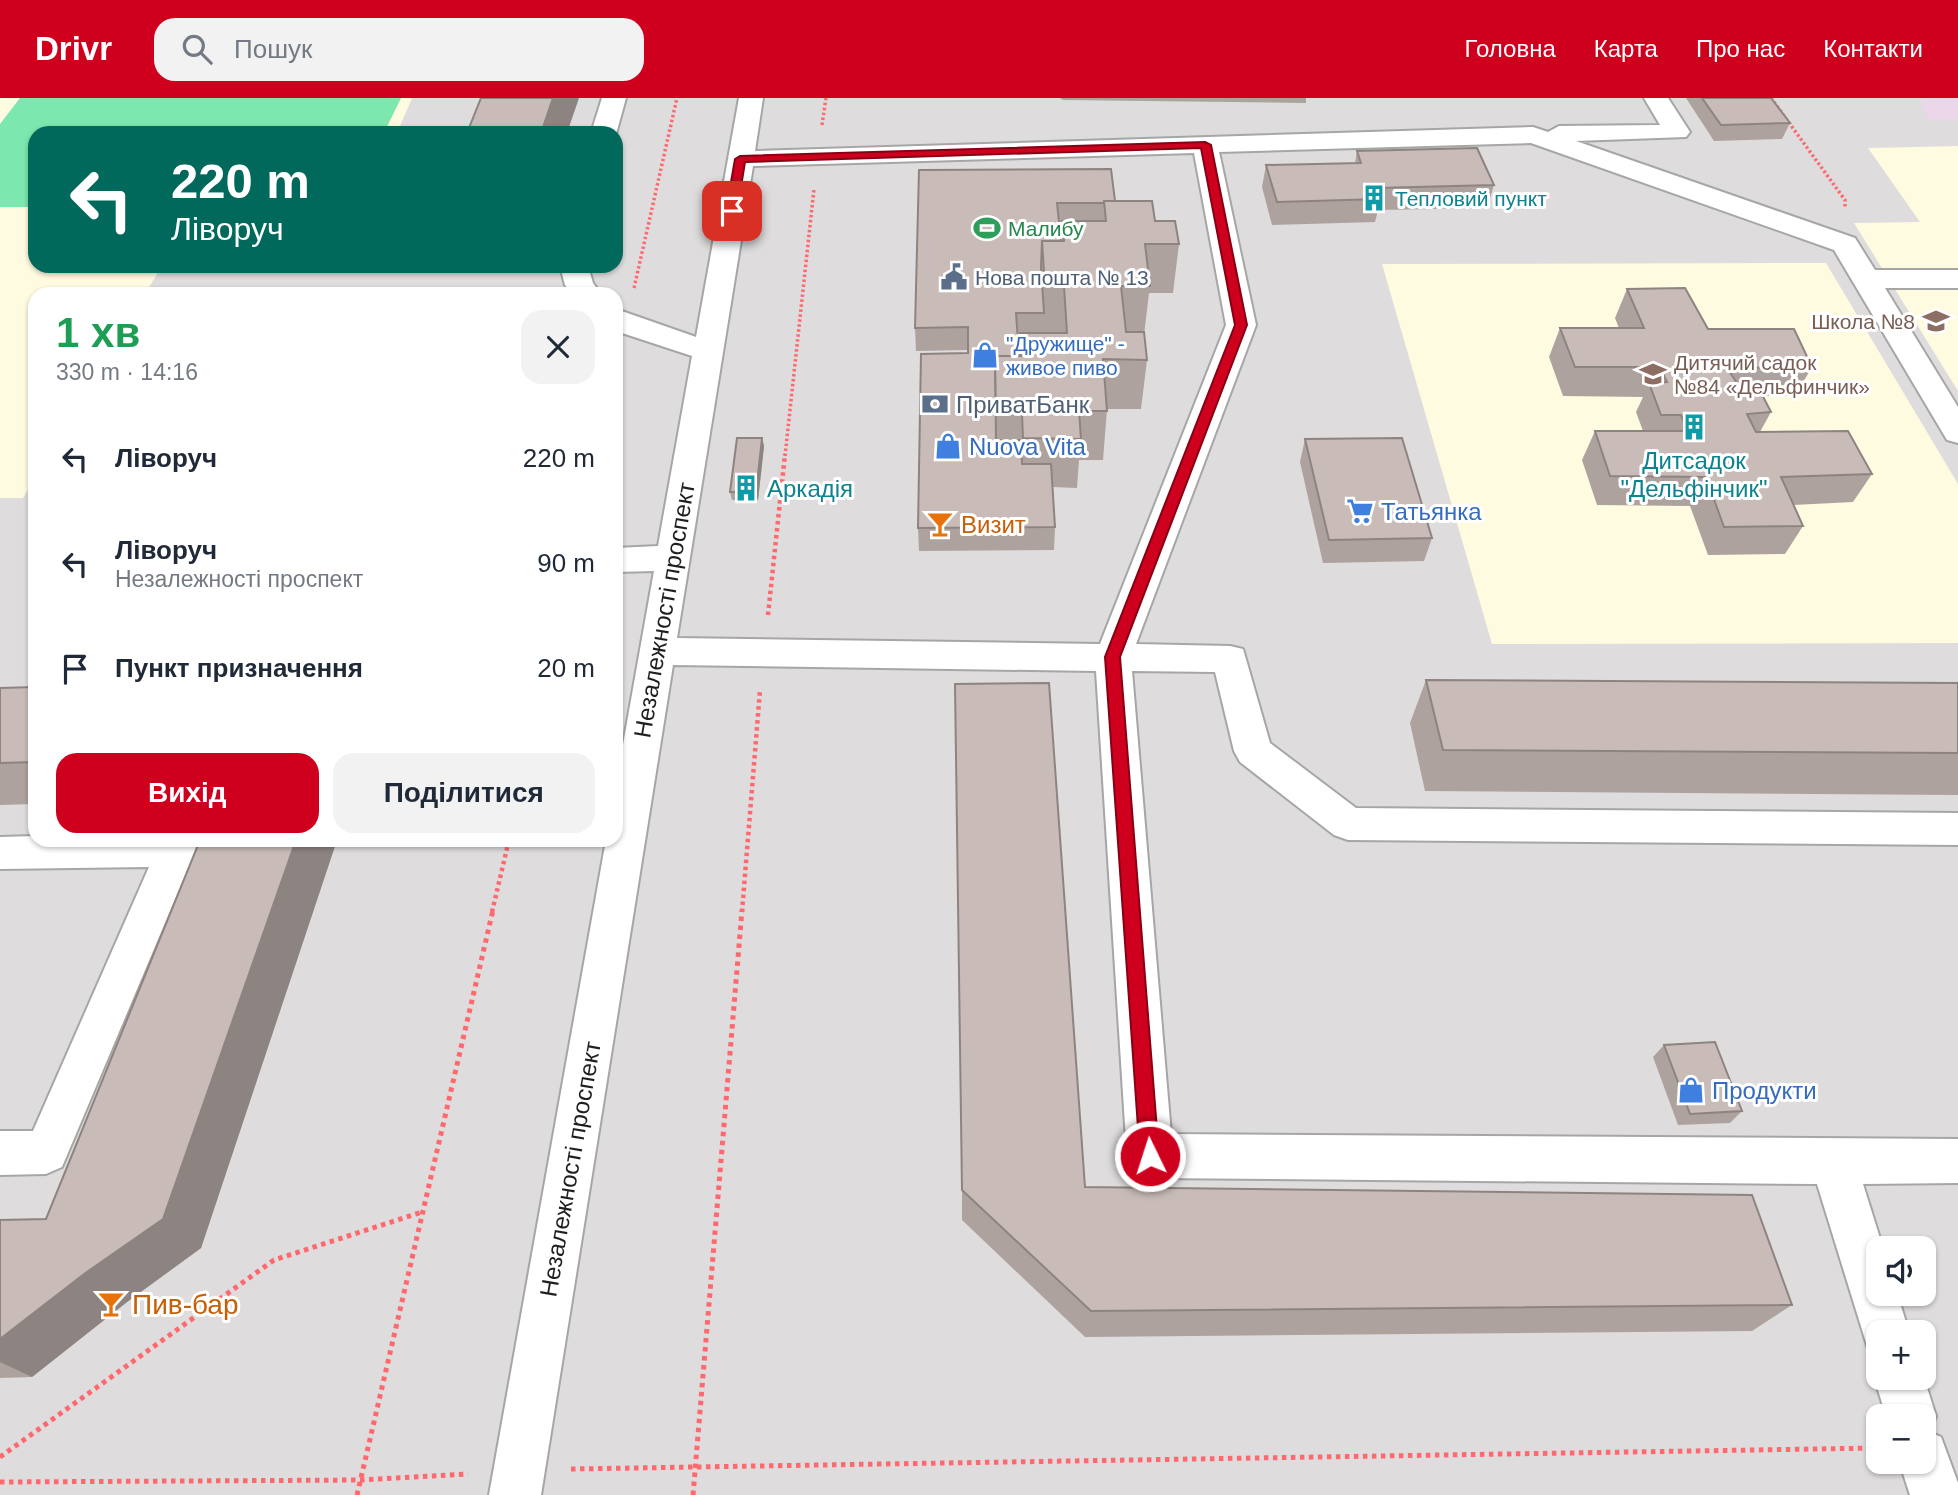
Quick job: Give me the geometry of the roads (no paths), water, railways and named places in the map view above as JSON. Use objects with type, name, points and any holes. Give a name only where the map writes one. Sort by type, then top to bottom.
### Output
[{"type":"street","points":[[606,126],[614,98]]},
{"type":"street","name":"Незалежності проспект","points":[[517,1483],[751,98]]},
{"type":"street","points":[[740,159],[1677,132],[1656,98]]},
{"type":"street","points":[[1532,135],[1845,244],[1958,433]]},
{"type":"street","points":[[1205,145],[1241,325],[1113,657],[1150,1156],[1958,1161]]},
{"type":"street","points":[[1867,279],[1958,279]]},
{"type":"street","points":[[623,323],[708,351]]},
{"type":"street","points":[[623,560],[673,558]]},
{"type":"street","points":[[657,651],[1230,659],[1253,751],[1348,824],[1958,829]]},
{"type":"street","points":[[0,853],[134,847]]},
{"type":"street","points":[[0,1153],[47,1152],[177,847]]},
{"type":"street","points":[[1833,1162],[1881,1320]]},
{"type":"street","points":[[1929,1474],[1936,1495]]},
{"type":"place","name":"Тепловий пункт","points":[[1374,198]]},
{"type":"place","name":"Малибу","points":[[987,228]]},
{"type":"place","name":"Нова пошта № 13","points":[[954,277]]},
{"type":"place","name":"Школа №8","points":[[1936,321]]},
{"type":"place","name":"\"Дружище\" - живое пиво","points":[[985,355]]},
{"type":"place","name":"Дитячий садок №84 «Дельфинчик»","points":[[1653,374]]},
{"type":"place","name":"ПриватБанк","points":[[935,404]]},
{"type":"place","name":"Дитсадок \"Дельфінчик\"","points":[[1694,427]]},
{"type":"place","name":"Nuova Vita","points":[[948,446]]},
{"type":"place","name":"Аркадія","points":[[746,488]]},
{"type":"place","name":"Татьянка","points":[[1360,511]]},
{"type":"place","name":"Визит","points":[[940,524]]},
{"type":"place","name":"Продукти","points":[[1691,1090]]},
{"type":"place","name":"Пив-бар","points":[[111,1304]]}]
